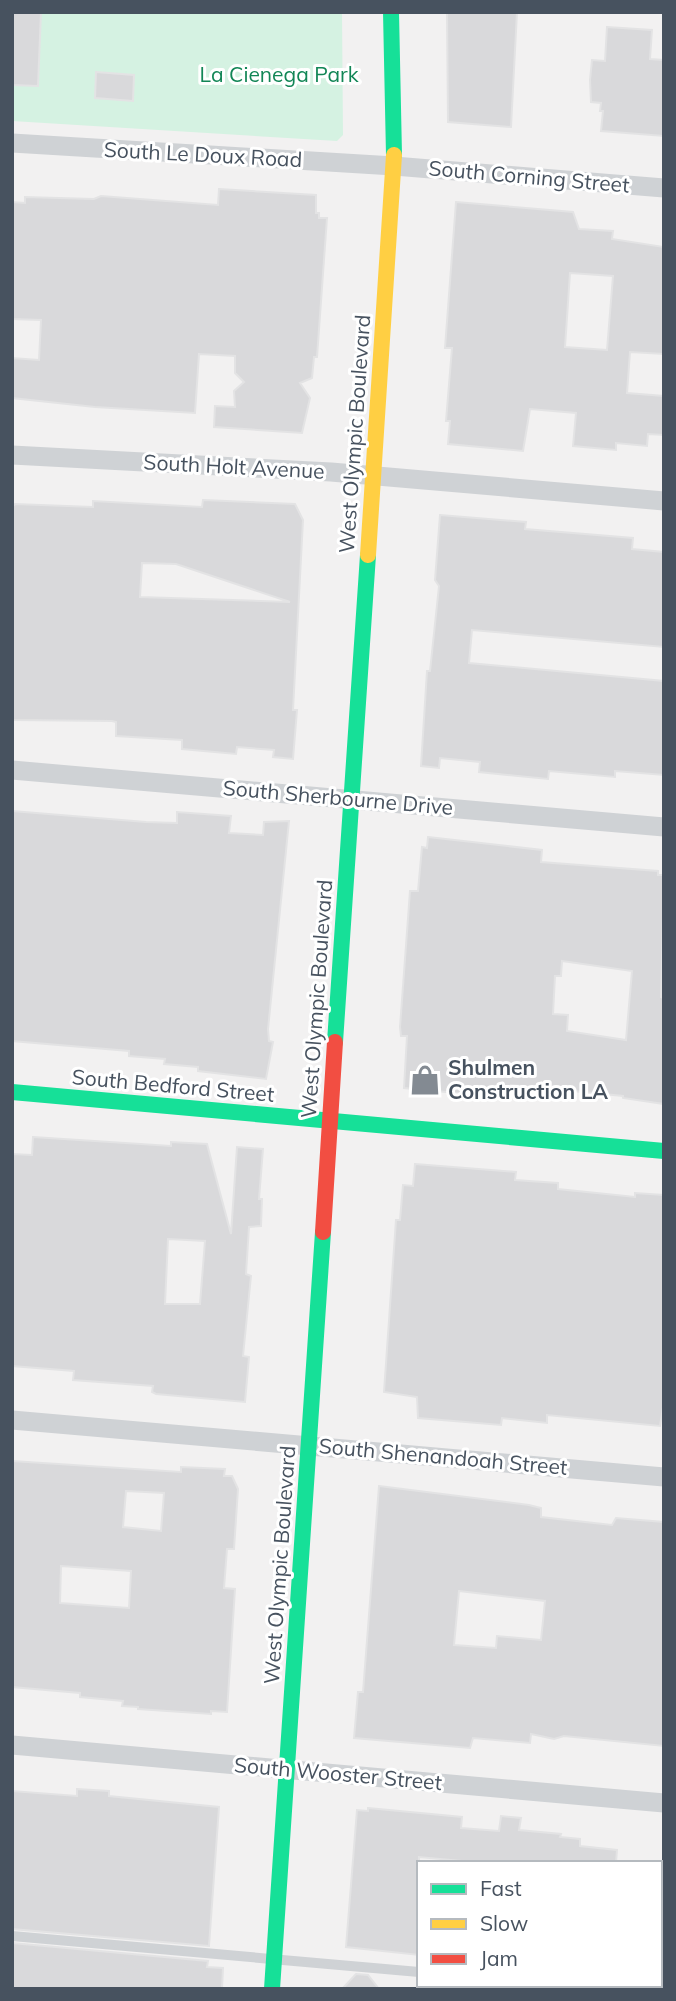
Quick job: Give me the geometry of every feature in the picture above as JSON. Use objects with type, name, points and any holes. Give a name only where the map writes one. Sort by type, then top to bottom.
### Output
[{"type":"main road","name":"West Olympic Boulevard","points":[[272,1989],[394,166],[391,12]]},
{"type":"main road","name":"South Bedford Street","points":[[12,1092],[664,1151]]},
{"type":"street","name":"South Le Doux Road","points":[[12,143],[394,166]]},
{"type":"street","name":"South Corning Street","points":[[394,166],[664,188]]},
{"type":"street","name":"South Holt Avenue","points":[[12,455],[374,476],[664,501]]},
{"type":"street","name":"South Sherbourne Drive","points":[[12,770],[664,827]]},
{"type":"street","name":"South Shenandoah Street","points":[[12,1420],[664,1477]]},
{"type":"street","name":"South Wooster Street","points":[[12,1745],[664,1803]]},
{"type":"lane","points":[[12,1936],[417,1972]]},
{"type":"lane","points":[[598,1987],[619,1989]]},
{"type":"green space","name":"La Cienega Park","points":[[12,12],[342,12],[343,135],[337,141],[12,121]]},
{"type":"building","points":[[12,12],[41,12],[38,86],[12,85]]},
{"type":"building","points":[[447,12],[517,12],[511,127],[448,122]]},
{"type":"building","points":[[607,27],[652,30],[650,59],[664,60],[664,136],[601,131],[603,111],[600,111],[601,103],[591,102],[590,80],[592,60],[605,61]]},
{"type":"building","points":[[96,72],[134,75],[133,101],[95,98]]},
{"type":"building","points":[[219,189],[316,195],[316,213],[319,213],[319,218],[327,218],[317,357],[314,357],[312,378],[300,383],[310,398],[302,433],[214,427],[215,406],[235,407],[234,391],[244,382],[235,373],[235,356],[199,354],[195,413],[95,407],[12,398],[12,358],[39,360],[41,320],[12,319],[12,202],[25,203],[25,197],[94,199],[101,196],[218,205]]},
{"type":"building","points":[[456,202],[573,212],[579,229],[613,231],[612,239],[664,247],[664,354],[630,352],[627,393],[664,396],[664,435],[648,434],[647,446],[616,443],[616,450],[573,446],[576,413],[530,409],[523,451],[448,444],[450,421],[446,421],[452,348],[445,348]],"holes":[[[570,273],[613,276],[607,350],[565,347]]]},
{"type":"building","points":[[203,500],[295,504],[303,520],[293,759],[273,757],[274,750],[237,747],[236,754],[182,749],[182,740],[116,736],[116,722],[112,721],[12,720],[12,507],[15,504],[93,507],[93,501],[202,507]],"holes":[[[142,563],[176,564],[290,602],[140,597]]]},
{"type":"building","points":[[440,515],[526,522],[525,529],[633,538],[632,549],[664,552],[664,647],[472,630],[469,663],[664,681],[664,775],[615,771],[615,777],[549,771],[548,779],[479,772],[480,762],[440,758],[439,768],[421,766],[427,671],[430,671],[439,586],[435,580]]},
{"type":"building","points":[[12,811],[177,823],[177,812],[231,816],[229,833],[263,835],[264,822],[289,821],[268,1029],[269,1041],[273,1042],[266,1079],[198,1071],[198,1067],[164,1064],[165,1059],[129,1056],[129,1051],[12,1041]]},
{"type":"building","points":[[428,837],[542,850],[541,862],[658,871],[658,875],[664,875],[661,997],[664,998],[664,1104],[623,1096],[511,1085],[510,1098],[404,1088],[407,1036],[401,1036],[400,1027],[410,891],[418,891],[422,847],[427,848]],"holes":[[[562,961],[632,971],[626,1040],[567,1031],[568,1015],[553,1014],[555,976],[561,976]]]},
{"type":"building","points":[[33,1137],[171,1146],[171,1142],[207,1144],[231,1234],[237,1147],[263,1149],[259,1199],[262,1199],[261,1226],[249,1227],[246,1274],[251,1276],[243,1356],[249,1357],[245,1402],[156,1394],[152,1392],[153,1386],[73,1380],[74,1371],[12,1366],[12,1154],[32,1155]],"holes":[[[168,1239],[205,1241],[200,1304],[165,1304]]]},
{"type":"building","points":[[415,1164],[516,1172],[515,1180],[558,1183],[558,1189],[635,1197],[635,1193],[664,1195],[664,1401],[660,1426],[547,1415],[547,1423],[502,1418],[501,1425],[418,1418],[417,1397],[384,1392],[396,1220],[400,1220],[403,1185],[413,1186]]},
{"type":"building","points":[[12,1461],[181,1472],[181,1467],[225,1469],[224,1476],[232,1476],[238,1489],[234,1549],[227,1549],[224,1588],[235,1589],[227,1712],[211,1711],[211,1714],[138,1709],[122,1706],[123,1701],[80,1697],[80,1693],[12,1687]],"holes":[[[126,1491],[164,1493],[161,1531],[123,1527]],[[61,1566],[131,1571],[129,1608],[60,1603]]]},
{"type":"building","points":[[379,1486],[529,1505],[541,1508],[541,1517],[612,1525],[616,1518],[664,1522],[664,1746],[564,1736],[554,1739],[531,1734],[530,1743],[473,1738],[470,1748],[354,1738],[358,1692],[363,1692]],"holes":[[[459,1591],[545,1601],[541,1640],[497,1636],[496,1648],[454,1645]]]},
{"type":"building","points":[[77,1789],[109,1791],[109,1796],[219,1807],[209,1946],[12,1929],[12,1791],[77,1796]]},
{"type":"building","points":[[368,1808],[462,1817],[461,1828],[499,1831],[501,1816],[521,1818],[519,1830],[561,1834],[560,1837],[580,1839],[580,1846],[617,1850],[616,1861],[462,1861],[419,1857],[417,1955],[346,1947],[357,1810],[368,1811]]},
{"type":"building","points":[[12,1943],[208,1961],[207,1967],[223,1968],[222,1989],[12,1989]]},
{"type":"building","points":[[356,1974],[368,1975],[379,1989],[342,1989]]},
{"type":"traffic: fast","points":[[391,12],[394,155]]},
{"type":"traffic: fast","points":[[335,1042],[368,555]]},
{"type":"traffic: fast","points":[[12,1092],[664,1151]]},
{"type":"traffic: fast","points":[[272,1989],[323,1232]]},
{"type":"traffic: slow","points":[[368,555],[394,155]]},
{"type":"traffic: jam","points":[[323,1232],[335,1042]]},
{"type":"place","name":"Shulmen Construction LA","points":[[425,1080]]}]
